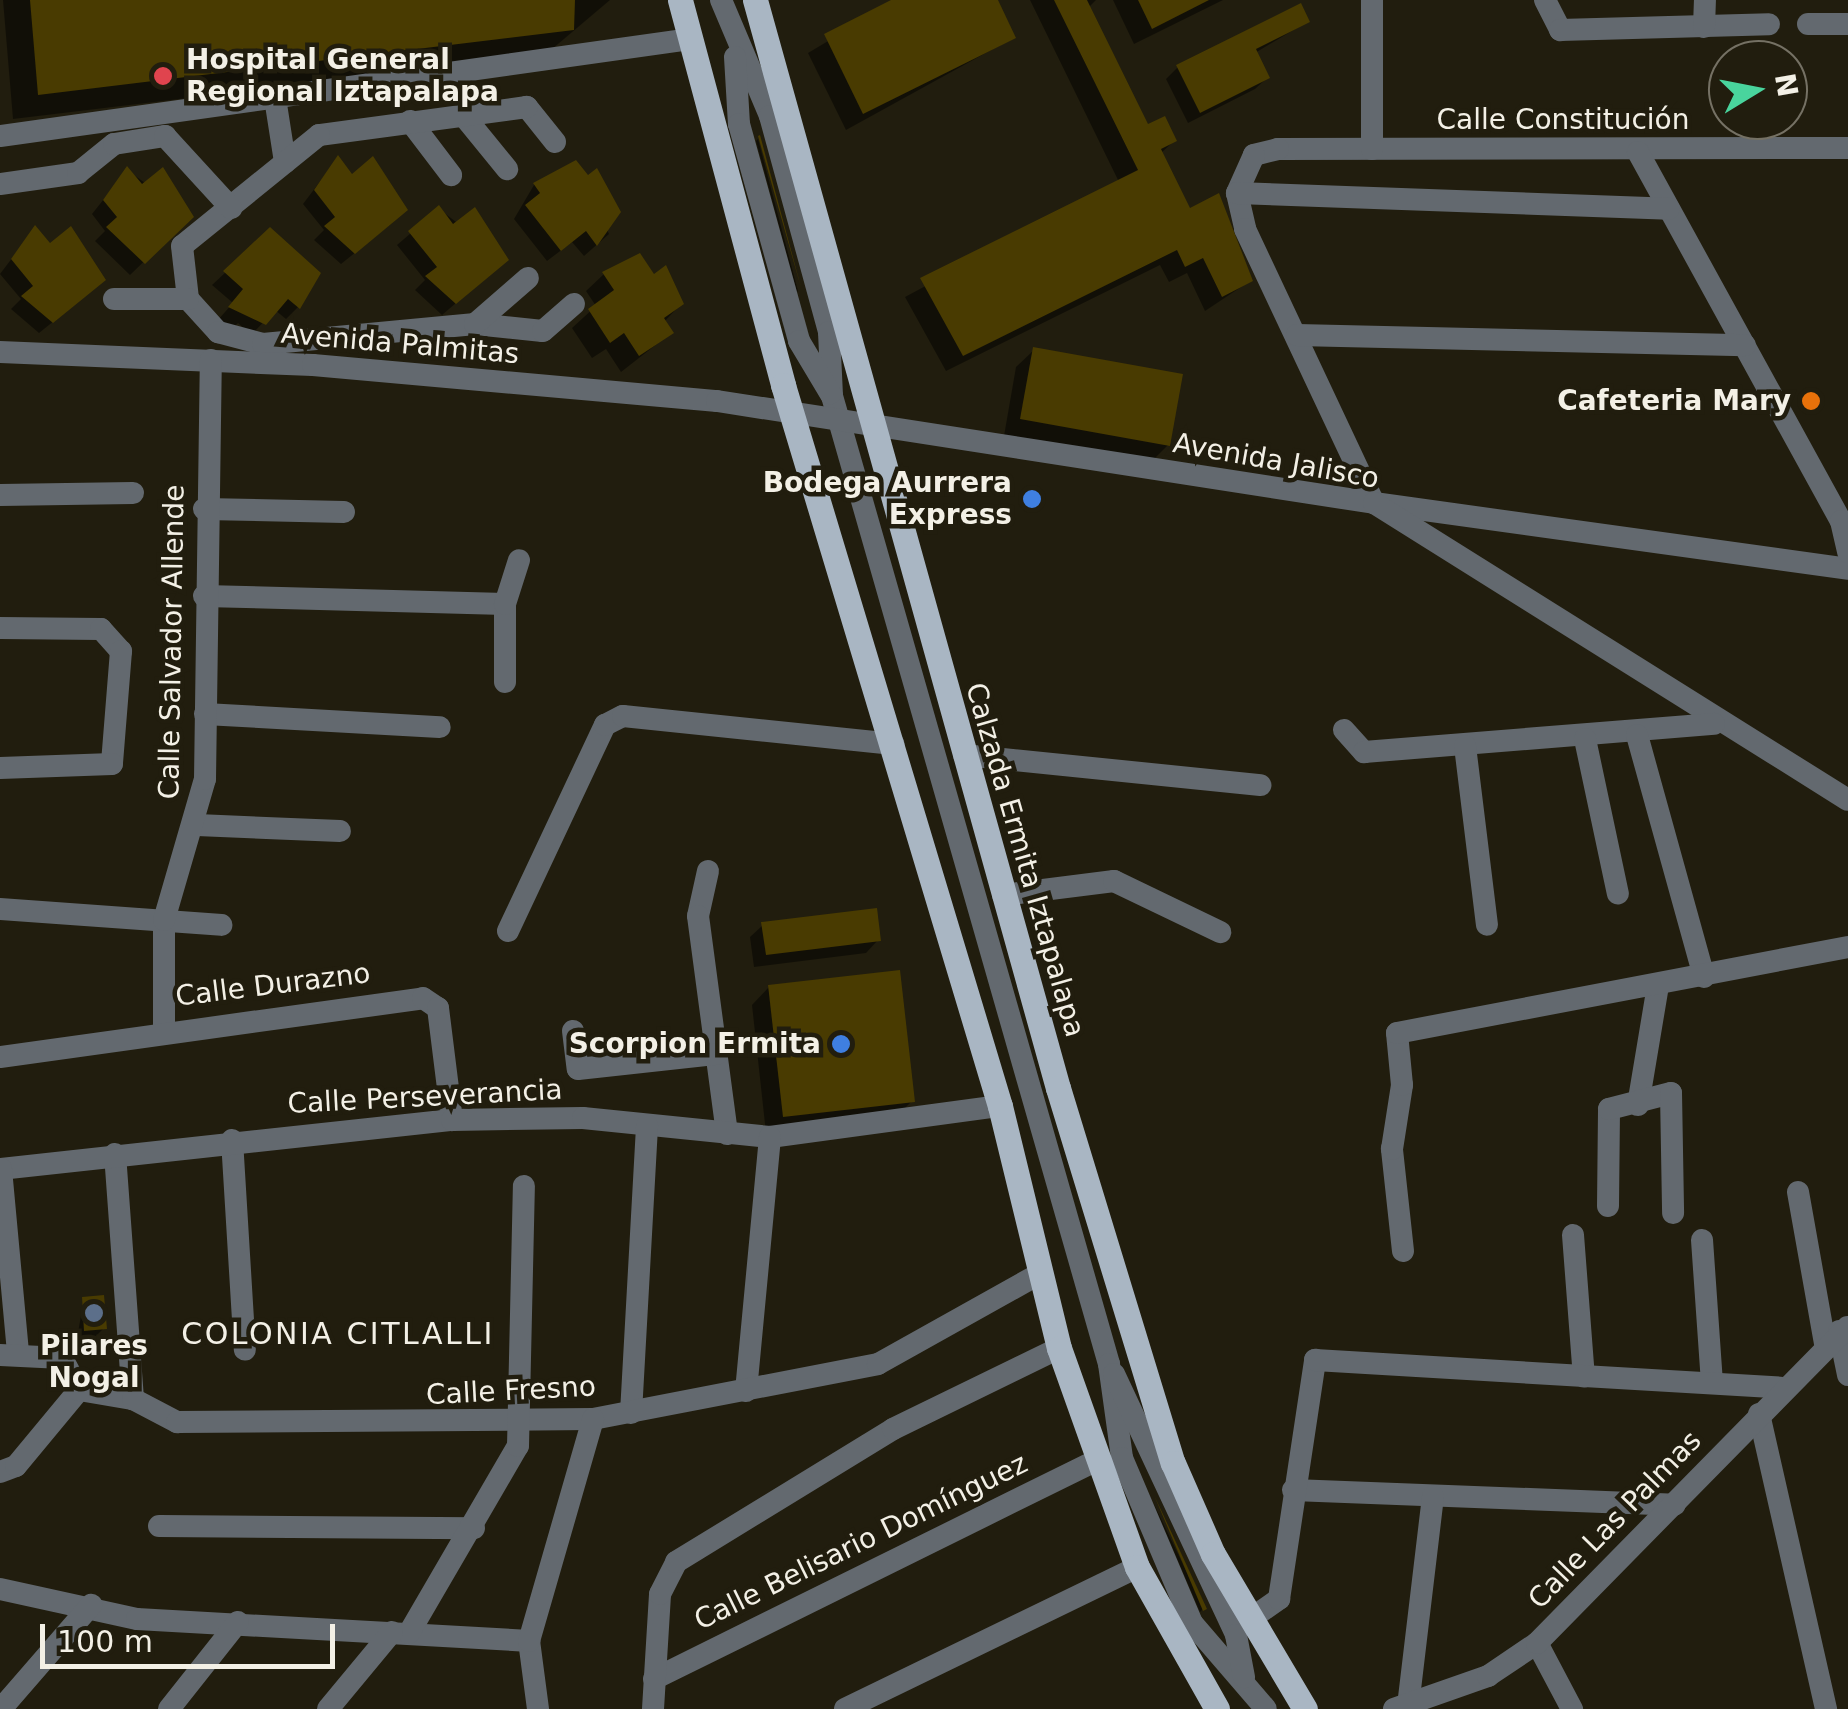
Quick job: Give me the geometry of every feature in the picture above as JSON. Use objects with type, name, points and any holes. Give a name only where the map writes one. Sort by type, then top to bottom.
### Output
[{"type":"main road","points":[[680,0],[794,414],[1000,1106],[1059,1348],[1096,1461],[1137,1567],[1217,1709]]},
{"type":"main road","name":"Calzada Ermita Iztapalapa","points":[[755,0],[964,755],[1173,1463],[1249,1620],[1305,1709]]},
{"type":"street","points":[[721,0],[735,49],[770,116],[830,332],[832,396],[1108,1364],[1122,1458],[1146,1524],[1192,1623],[1216,1659],[1244,1677],[1266,1709]]},
{"type":"street","points":[[1372,0],[1372,148]]},
{"type":"street","points":[[1545,0],[1560,30],[1704,27],[1744,12],[1769,24]]},
{"type":"street","points":[[1704,27],[1705,0]]},
{"type":"street","points":[[1808,24],[1848,24]]},
{"type":"street","points":[[0,136],[690,39]]},
{"type":"street","points":[[735,49],[739,124],[798,340],[832,396]]},
{"type":"street","points":[[275,98],[285,162]]},
{"type":"street","points":[[555,142],[527,107],[326,133],[182,246],[188,299],[218,332],[264,344],[475,324],[543,331],[574,304]]},
{"type":"street","points":[[463,114],[507,168]]},
{"type":"street","points":[[410,122],[451,175]]},
{"type":"street","points":[[0,184],[78,173],[114,144],[165,136],[231,208]]},
{"type":"street","name":"Calle Constitución","points":[[1237,193],[1254,154],[1278,150],[1638,152],[1848,148]]},
{"type":"street","points":[[1638,152],[1842,521],[1848,552]]},
{"type":"street","points":[[1670,209],[1237,193],[1374,503],[1848,568]]},
{"type":"street","points":[[475,324],[528,278]]},
{"type":"street","points":[[114,298],[188,299]]},
{"type":"street","points":[[1297,335],[1745,345]]},
{"type":"street","name":"Avenida Palmitas","points":[[0,352],[211,360],[794,414]]},
{"type":"street","name":"Calle Salvador Allende","points":[[164,1028],[164,920],[196,825],[205,714],[204,508],[211,360]]},
{"type":"street","name":"Avenida Jalisco","points":[[794,414],[1374,503],[1714,724],[1848,800]]},
{"type":"street","points":[[0,495],[133,493]]},
{"type":"street","points":[[204,508],[344,512]]},
{"type":"street","points":[[505,682],[505,604],[519,560]]},
{"type":"street","points":[[204,596],[505,604]]},
{"type":"street","points":[[0,628],[101,629],[120,651],[112,764],[0,768]]},
{"type":"street","points":[[205,714],[440,727]]},
{"type":"street","points":[[508,931],[605,726],[623,716],[894,744]]},
{"type":"street","points":[[1344,730],[1364,752],[1637,735],[1714,724]]},
{"type":"street","points":[[1637,735],[1704,976]]},
{"type":"street","points":[[1586,739],[1618,894]]},
{"type":"street","points":[[1465,746],[1487,926]]},
{"type":"street","points":[[964,755],[1260,786]]},
{"type":"street","points":[[196,825],[340,831]]},
{"type":"street","points":[[708,871],[698,916],[727,1134]]},
{"type":"street","points":[[1004,895],[1114,882],[1220,932]]},
{"type":"street","points":[[0,909],[222,924]]},
{"type":"street","points":[[1403,1252],[1392,1149],[1402,1085],[1397,1033],[1848,947]]},
{"type":"street","points":[[1638,1105],[1658,986]]},
{"type":"street","name":"Calle Durazno","points":[[0,1058],[164,1028],[424,998],[438,1008],[452,1120]]},
{"type":"street","points":[[572,1031],[578,1069],[717,1054]]},
{"type":"street","points":[[1608,1206],[1608,1108],[1638,1105],[1671,1093],[1673,1213]]},
{"type":"street","name":"Calle Perseverancia","points":[[116,1154],[452,1120],[647,1125],[770,1137],[1000,1106]]},
{"type":"street","points":[[631,1413],[647,1125]]},
{"type":"street","points":[[746,1391],[770,1137]]},
{"type":"street","points":[[232,1140],[245,1350]]},
{"type":"street","points":[[0,1472],[16,1466],[79,1390],[62,1358],[9,1354],[1,1169],[116,1154],[133,1399]]},
{"type":"street","points":[[328,1709],[401,1632],[474,1528],[521,1425],[524,1186]]},
{"type":"street","points":[[1798,1192],[1848,1376]]},
{"type":"street","points":[[1573,1235],[1584,1377]]},
{"type":"street","points":[[1702,1240],[1712,1382]]},
{"type":"street","name":"Calle Fresno","points":[[79,1390],[133,1399],[177,1422],[521,1425],[593,1419],[878,1364],[1041,1272]]},
{"type":"street","name":"Calle Las Palmas","points":[[1401,1707],[1488,1676],[1537,1644],[1676,1505],[1780,1388],[1837,1334]]},
{"type":"street","points":[[653,1709],[664,1575],[730,1524],[893,1429],[1059,1348]]},
{"type":"street","points":[[1249,1620],[1279,1599],[1315,1360],[1780,1388]]},
{"type":"street","points":[[1108,1364],[1236,1636],[1244,1677]]},
{"type":"street","points":[[1759,1414],[1826,1709]]},
{"type":"street","points":[[538,1709],[529,1642],[593,1419]]},
{"type":"street","name":"Calle Belisario Domínguez","points":[[654,1679],[1096,1461]]},
{"type":"street","points":[[1293,1490],[1676,1505]]},
{"type":"street","points":[[1401,1707],[1433,1496]]},
{"type":"street","points":[[158,1526],[474,1528]]},
{"type":"street","points":[[845,1709],[1137,1567]]},
{"type":"street","points":[[0,1589],[91,1605],[137,1619],[529,1642]]},
{"type":"street","points":[[1,1709],[91,1605]]},
{"type":"street","points":[[169,1709],[238,1622]]},
{"type":"street","points":[[1537,1644],[1572,1709]]},
{"type":"building","name":"Hospital General Regional Iztapalapa","points":[[30,0],[575,0],[574,30],[38,95]]},
{"type":"building","points":[[891,0],[998,0],[1016,38],[863,114],[824,34]]},
{"type":"building","points":[[1054,0],[1087,0],[1148,124],[1165,116],[1177,141],[1161,149],[1190,208],[1219,193],[1253,281],[1222,297],[1203,258],[1185,267],[1177,250],[963,356],[920,278],[1138,170]]},
{"type":"building","points":[[1138,0],[1209,0],[1152,29]]},
{"type":"building","points":[[1301,3],[1310,22],[1256,49],[1270,78],[1200,113],[1176,65]]},
{"type":"building","points":[[760,135],[802,291],[758,136]]},
{"type":"building","points":[[338,155],[352,174],[373,156],[408,210],[355,254],[324,226],[335,217],[314,190]]},
{"type":"building","points":[[576,160],[588,175],[597,168],[621,212],[597,246],[586,231],[561,251],[525,205],[540,193],[533,183]]},
{"type":"building","points":[[127,166],[142,184],[163,167],[194,217],[145,264],[106,227],[117,217],[103,200]]},
{"type":"building","points":[[439,205],[453,224],[475,207],[509,260],[456,304],[425,276],[437,267],[408,231]]},
{"type":"building","points":[[35,225],[50,243],[71,226],[106,280],[53,323],[21,296],[33,286],[11,259]]},
{"type":"building","points":[[270,227],[321,273],[300,309],[288,299],[266,325],[228,307],[243,289],[223,271]]},
{"type":"building","points":[[640,253],[654,274],[666,265],[684,304],[664,318],[674,333],[639,356],[624,333],[610,343],[588,309],[614,290],[602,272]]},
{"type":"building","points":[[1033,347],[1183,374],[1170,446],[1020,419]]},
{"type":"building","points":[[877,908],[881,941],[766,955],[761,922]]},
{"type":"building","name":"Scorpion Ermita","points":[[900,970],[915,1102],[783,1117],[768,985]]},
{"type":"building","name":"Pilares Nogal","points":[[104,1295],[107,1329],[84,1331],[82,1297]]},
{"type":"building","points":[[1154,1495],[1207,1609],[1203,1611]]},
{"type":"place","name":"Hospital General Regional Iztapalapa","points":[[163,76]]},
{"type":"place","name":"Cafeteria Mary","points":[[1811,401]]},
{"type":"place","name":"Bodega Aurrera Express","points":[[1032,499]]},
{"type":"place","name":"Scorpion Ermita","points":[[841,1044]]},
{"type":"place","name":"Pilares Nogal","points":[[94,1313]]},
{"type":"district","name":"COLONIA CITLALLI","points":[[338,1334]]}]
